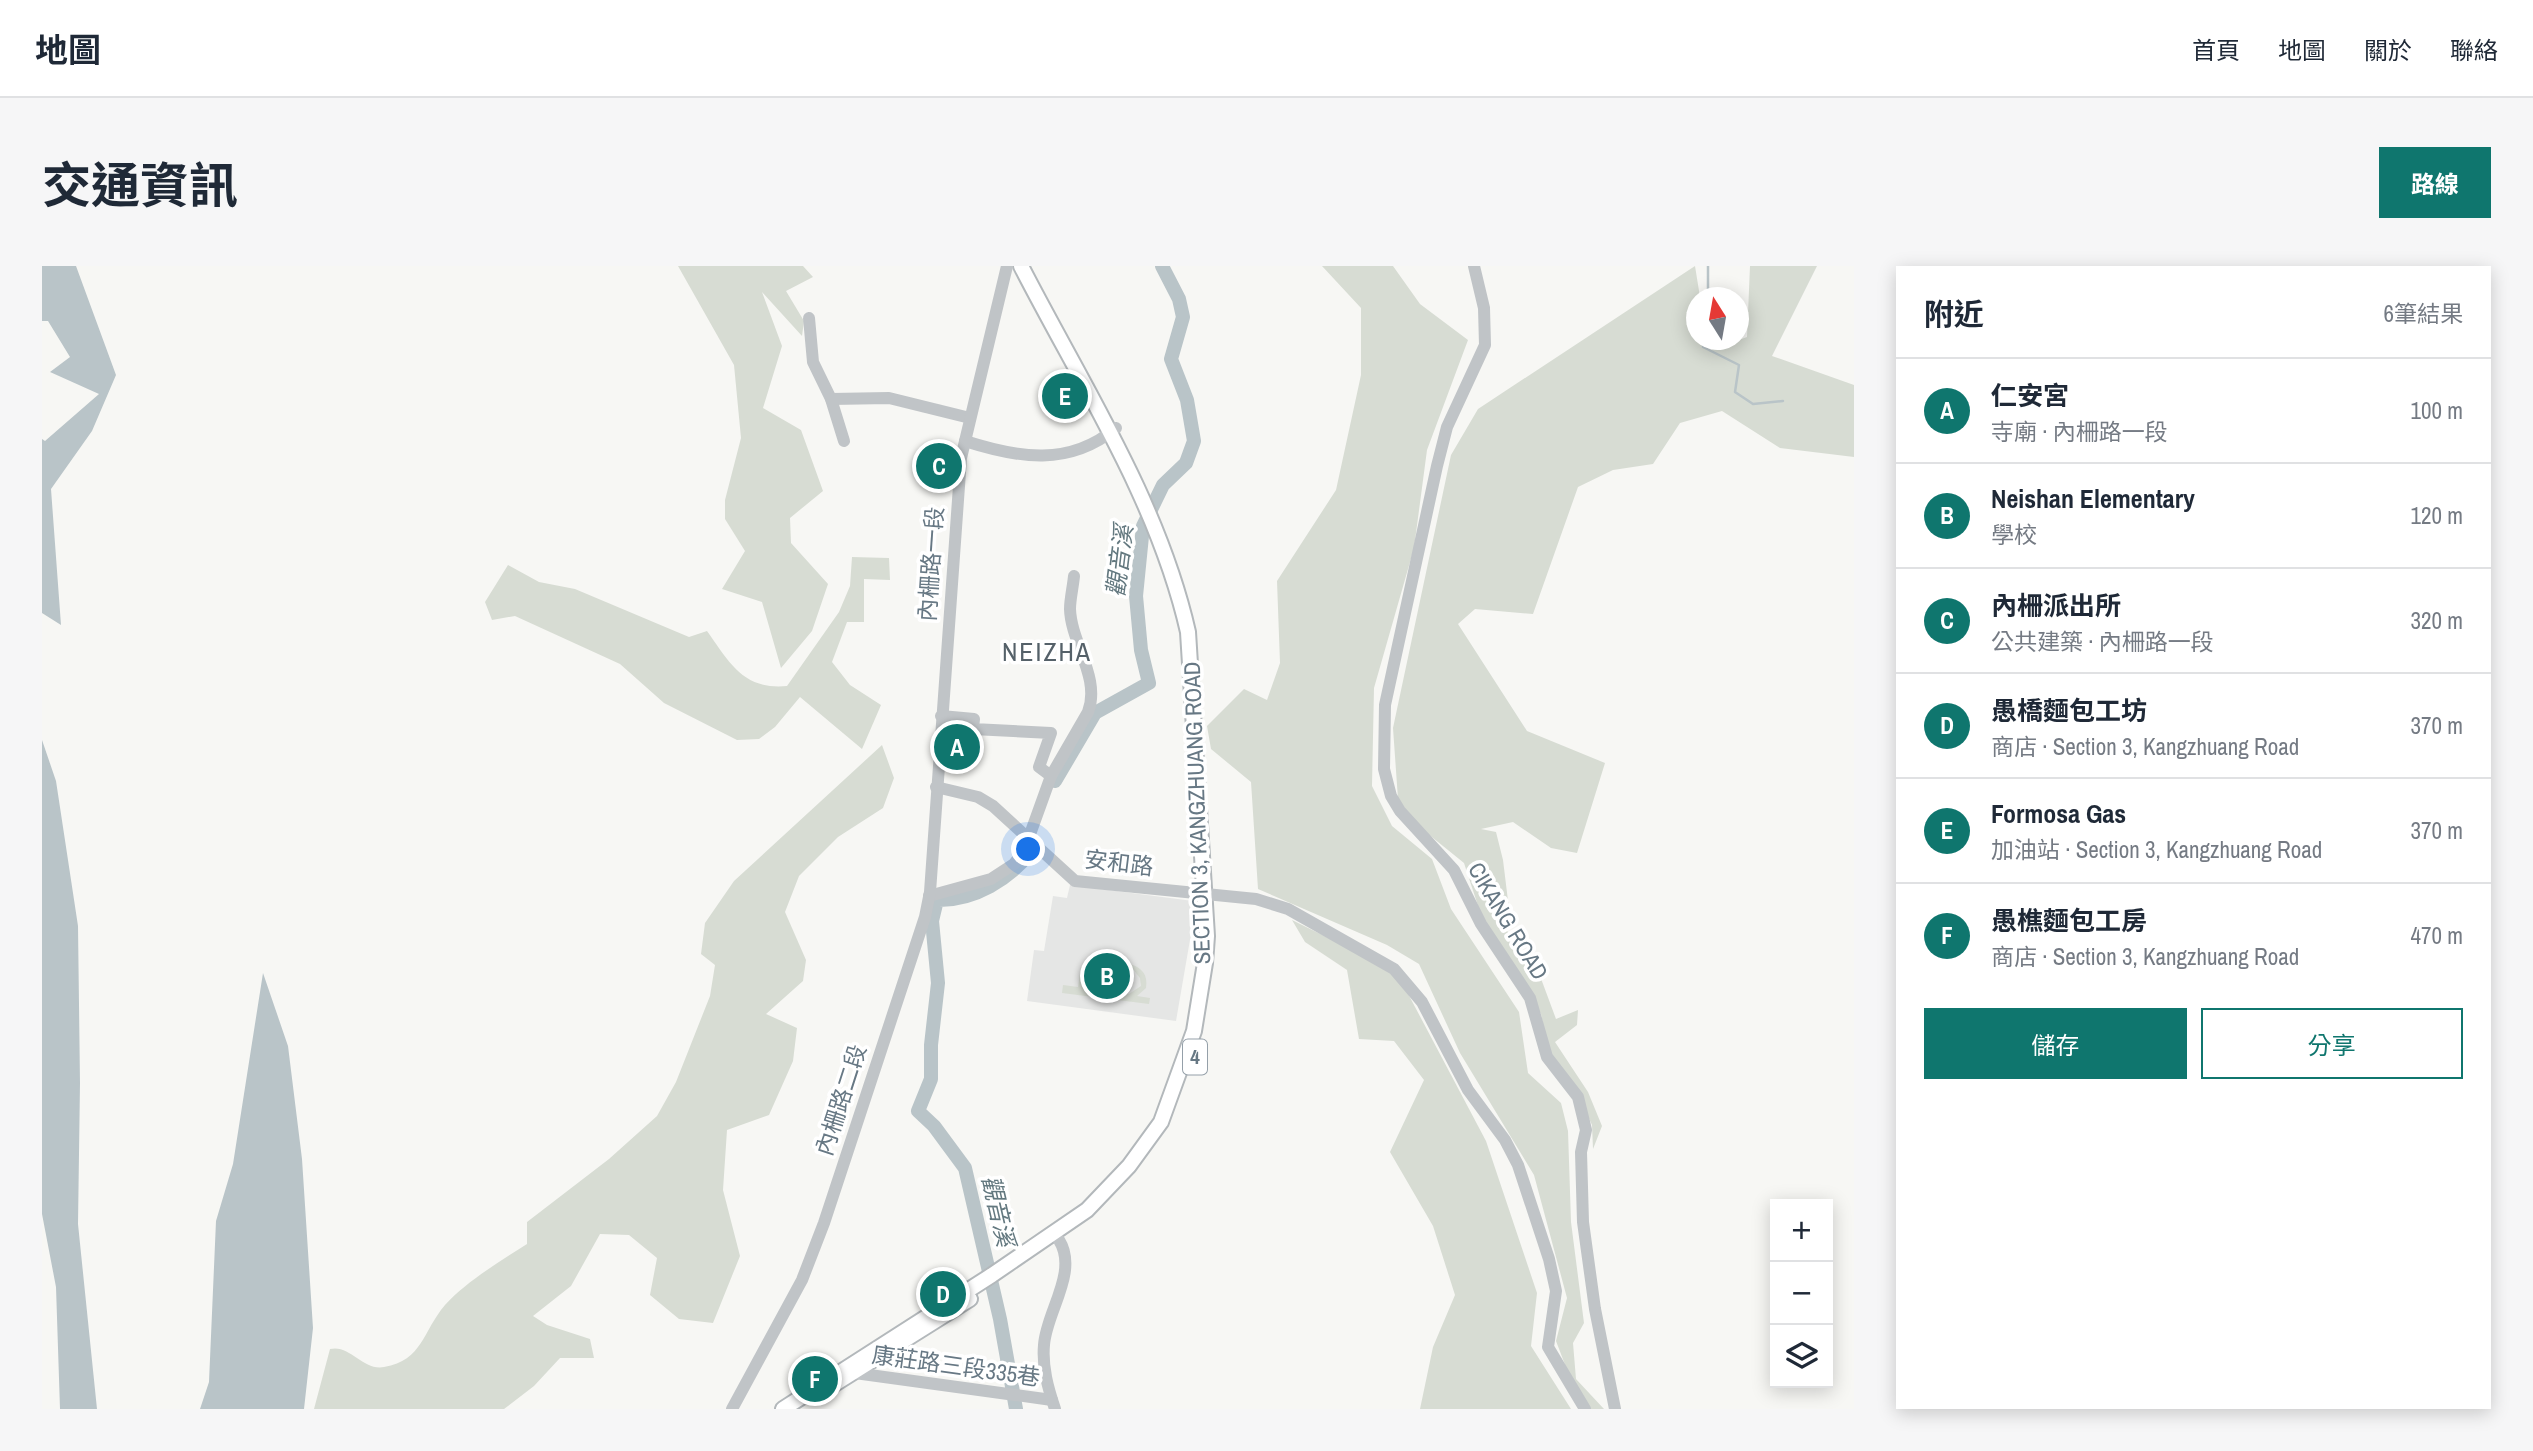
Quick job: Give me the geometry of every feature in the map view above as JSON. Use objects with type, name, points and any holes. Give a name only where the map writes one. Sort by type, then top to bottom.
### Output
[{"type":"main road","name":"SECTION 3, KANGZHUANG ROAD","points":[[1021,266],[1113,431]]},
{"type":"main road","name":"SECTION 3, KANGZHUANG ROAD","points":[[797,1409],[1059,1240],[1114,1195],[1153,1151],[1181,1098],[1202,1036],[1211,991],[1214,950],[1188,632],[1158,521],[1029,266]]},
{"type":"main road","name":"SECTION 3, KANGZHUANG ROAD","points":[[783,1409],[1056,1233],[1087,1210],[1129,1166],[1161,1122],[1194,1031],[1205,963],[1209,894]]},
{"type":"street","name":"內柵路一段","points":[[936,787],[955,524],[965,441],[1007,266]]},
{"type":"street","name":"CIKANG ROAD","points":[[1474,266],[1484,309],[1485,345],[1447,427],[1437,466],[1404,628],[1385,705],[1384,769],[1391,796],[1399,811],[1454,870],[1481,924],[1530,998],[1547,1057],[1578,1097],[1586,1130],[1581,1152],[1583,1222],[1595,1309],[1615,1409]]},
{"type":"street","points":[[809,318],[813,362],[831,400],[844,441]]},
{"type":"street","points":[[831,400],[889,398],[970,418]]},
{"type":"street","points":[[965,441],[1009,456],[1049,456],[1086,447],[1113,431]]},
{"type":"street","points":[[929,896],[991,879],[1014,864],[1024,851],[1051,776],[1091,703],[1088,675],[1070,611],[1074,576]]},
{"type":"street","points":[[941,716],[974,719],[973,729],[1051,733],[1040,767],[1051,776]]},
{"type":"street","name":"安和路","points":[[936,787],[978,797],[993,806],[1075,881],[1256,899],[1288,909],[1394,969],[1422,1002],[1468,1090],[1498,1130],[1518,1165],[1556,1292],[1548,1347],[1585,1409]]},
{"type":"street","name":"內柵路二段","points":[[733,1409],[807,1269],[929,896],[936,787]]},
{"type":"street","points":[[1053,1405],[1044,1371],[1044,1343],[1066,1261],[1059,1240]]},
{"type":"street","name":"康莊路三段335巷","points":[[855,1373],[1053,1405]]},
{"type":"shaded area","points":[[42,266],[76,266],[116,375],[92,431],[51,489],[61,625],[42,613],[42,439],[45,441],[99,394],[50,372],[70,357],[48,321],[42,321]]},
{"type":"shaded area","points":[[678,266],[803,266],[813,277],[786,291],[804,321],[802,336],[762,292],[782,346],[763,408],[801,430],[823,491],[790,518],[791,543],[828,584],[812,631],[781,668],[762,602],[722,589],[745,551],[725,519],[725,500],[741,438],[734,365]]},
{"type":"shaded area","points":[[1322,266],[1393,266],[1420,304],[1468,340],[1427,450],[1414,548],[1374,688],[1372,786],[1392,826],[1432,859],[1451,909],[1519,1012],[1528,1073],[1561,1103],[1568,1131],[1571,1222],[1584,1323],[1573,1343],[1576,1379],[1604,1409],[1588,1409],[1572,1383],[1556,1341],[1567,1298],[1534,1175],[1460,1053],[1419,964],[1387,945],[1258,889],[1251,782],[1211,749],[1207,726],[1244,689],[1267,700],[1280,663],[1277,581],[1336,490],[1361,375],[1361,308]]},
{"type":"shaded area","points":[[1695,266],[1698,287],[1686,287],[1686,350],[1708,351],[1749,350],[1750,266],[1817,266],[1772,356],[1854,385],[1854,457],[1780,448],[1722,411],[1680,423],[1653,464],[1613,470],[1578,487],[1533,614],[1475,609],[1458,624],[1527,731],[1605,763],[1577,853],[1551,848],[1513,822],[1481,829],[1496,832],[1503,860],[1510,917],[1503,923],[1520,955],[1533,957],[1556,1019],[1578,1010],[1577,1025],[1555,1042],[1588,1092],[1602,1126],[1593,1149],[1592,1125],[1570,1078],[1550,1058],[1541,1014],[1482,918],[1464,863],[1417,825],[1398,799],[1393,728],[1451,455],[1478,409]]},
{"type":"shaded area","points":[[852,557],[889,558],[890,580],[864,579],[864,622],[847,622],[832,662],[850,685],[881,705],[862,749],[800,697],[775,727],[759,739],[737,740],[664,703],[620,664],[515,616],[492,620],[485,602],[508,565],[539,582],[575,589],[689,637],[707,631],[731,664],[748,679],[759,684],[787,686],[839,612],[850,586]]},
{"type":"shaded area","points":[[42,740],[56,781],[78,926],[78,1224],[97,1409],[60,1409],[56,1287],[42,1214]]},
{"type":"shaded area","points":[[882,745],[894,778],[883,808],[838,837],[799,876],[785,912],[806,960],[803,981],[766,1014],[797,1028],[793,1061],[769,1115],[727,1130],[723,1190],[740,1256],[713,1323],[679,1319],[650,1295],[657,1258],[629,1235],[600,1234],[571,1286],[533,1316],[547,1325],[590,1339],[594,1358],[560,1358],[534,1386],[504,1409],[314,1409],[330,1349],[344,1350],[376,1367],[384,1367],[407,1358],[454,1296],[484,1272],[527,1244],[527,1222],[609,1159],[657,1116],[676,1082],[710,996],[715,965],[701,954],[705,923],[734,881]]},
{"type":"shaded area","points":[[1070,885],[1193,901],[1196,905],[1176,1021],[1027,1001],[1034,950],[1044,951],[1053,896],[1067,898]]},
{"type":"shaded area","points":[[1292,920],[1381,964],[1405,988],[1486,1141],[1537,1293],[1531,1346],[1571,1409],[1420,1409],[1433,1347],[1455,1295],[1433,1226],[1390,1152],[1424,1080],[1394,1041],[1359,1039],[1347,970],[1305,942]]},
{"type":"shaded area","points":[[1100,959],[1132,964],[1143,972],[1146,979],[1146,988],[1137,996],[1150,998],[1149,1004],[1062,993],[1063,985],[1078,987],[1081,967]],"holes":[[[1096,964],[1132,968],[1140,978],[1141,986],[1129,994],[1091,989],[1084,981],[1084,974]]]},
{"type":"shaded area","points":[[1099,971],[1126,974],[1124,985],[1097,982]]},
{"type":"shaded area","points":[[263,973],[288,1046],[302,1159],[313,1328],[304,1409],[200,1409],[209,1382],[216,1221],[233,1164]]},
{"type":"waterway","name":"觀音溪","points":[[1055,781],[1095,713],[1149,683],[1141,650],[1136,596],[1143,526],[1163,485],[1186,463],[1194,441],[1187,400],[1171,359],[1183,317],[1179,299],[1162,266]]},
{"type":"waterway","points":[[1708,266],[1708,287]]},
{"type":"waterway","points":[[1709,350],[1739,365],[1735,392],[1753,404],[1783,401]]},
{"type":"waterway","name":"觀音溪","points":[[1016,1409],[1000,1319],[965,1168],[934,1126],[918,1111],[931,1079],[931,1045],[938,983],[932,921],[937,900],[964,897],[990,886],[1013,871],[1031,851]]},
{"type":"place","name":"Formosa Gas","points":[[1065,396]]},
{"type":"place","name":"內柵派出所","points":[[939,466]]},
{"type":"place","name":"仁安宮","points":[[957,747]]},
{"type":"place","name":"Neishan Elementary","points":[[1107,976]]},
{"type":"place","name":"愚橋麵包工坊","points":[[943,1294]]},
{"type":"place","name":"愚樵麵包工房","points":[[815,1379]]},
{"type":"district","name":"NEIZHA","points":[[1047,652]]}]
